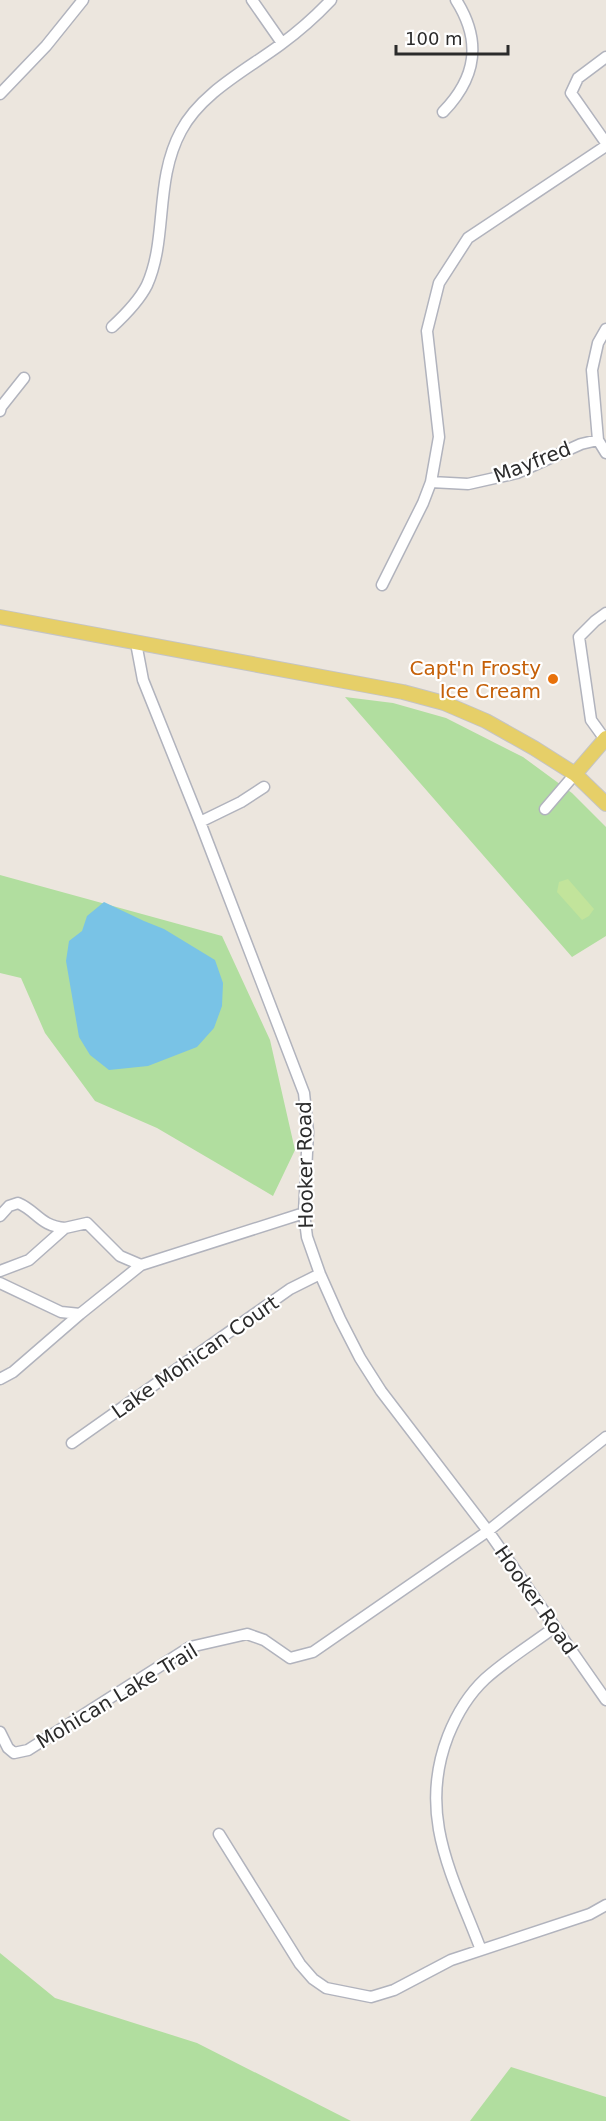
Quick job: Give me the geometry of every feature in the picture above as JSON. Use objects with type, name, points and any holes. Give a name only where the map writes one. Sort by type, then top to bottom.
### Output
[{"type":"main road","points":[[0,617],[403,692],[444,703],[486,721],[534,748],[575,774],[606,804]]},
{"type":"main road","points":[[575,774],[605,738]]},
{"type":"street","points":[[0,94],[46,46],[83,0]]},
{"type":"street","points":[[252,0],[282,43]]},
{"type":"street","points":[[112,327],[127,313],[146,286],[157,246],[165,170],[181,130],[196,109],[219,89],[306,25],[331,0]]},
{"type":"street","points":[[443,111],[460,91],[472,67],[471,34],[466,17],[456,0]]},
{"type":"street","points":[[382,585],[423,503],[440,437],[427,331],[439,283],[468,238],[606,144],[571,93],[578,78],[606,57]]},
{"type":"street","points":[[606,329],[598,343],[592,370],[598,440],[606,453]]},
{"type":"street","points":[[0,411],[24,378]]},
{"type":"street","name":"Mayfred","points":[[430,482],[468,484],[517,473],[580,444],[598,440]]},
{"type":"street","points":[[605,738],[591,720],[579,638],[606,613]]},
{"type":"street","name":"Hooker Road","points":[[136,642],[143,680],[304,1093],[308,1132],[304,1213],[307,1238],[320,1274],[360,1358],[381,1391],[488,1531],[606,1700]]},
{"type":"street","points":[[545,809],[575,774]]},
{"type":"street","points":[[200,822],[264,788]]},
{"type":"street","points":[[0,1216],[9,1206],[18,1203],[41,1221],[50,1225],[65,1228],[87,1223],[120,1256],[141,1265]]},
{"type":"street","points":[[0,1379],[13,1372],[141,1265],[304,1213]]},
{"type":"street","points":[[0,1271],[29,1260],[65,1228]]},
{"type":"street","name":"Lake Mohican Court","points":[[72,1443],[290,1289],[320,1274]]},
{"type":"street","points":[[0,1283],[61,1312],[80,1314]]},
{"type":"street","points":[[488,1531],[606,1437]]},
{"type":"street","name":"Mohican Lake Trail","points":[[0,1732],[8,1748],[20,1754],[190,1647],[247,1634],[264,1640],[290,1658],[313,1652],[488,1531]]},
{"type":"street","points":[[481,1950],[442,1846],[437,1823],[435,1792],[438,1766],[451,1728],[459,1713],[485,1679],[555,1627]]},
{"type":"street","points":[[219,1834],[300,1964],[313,1979],[326,1988],[371,1997],[393,1990],[451,1959],[590,1914],[606,1905]]},
{"type":"green space","points":[[345,697],[393,703],[446,718],[523,757],[572,793],[606,827],[606,936],[572,957]]},
{"type":"green space","points":[[0,875],[222,936],[270,1040],[295,1150],[273,1196],[157,1128],[95,1101],[45,1033],[21,978],[0,973]]},
{"type":"green space","points":[[568,879],[594,909],[582,920],[557,892],[559,882]]},
{"type":"green space","points":[[0,1953],[55,1998],[197,2043],[351,2121],[0,2121]]},
{"type":"green space","points":[[511,2067],[606,2097],[606,2121],[470,2121]]},
{"type":"water","points":[[104,902],[164,929],[215,960],[223,983],[222,1006],[214,1028],[197,1047],[148,1066],[109,1070],[90,1055],[79,1037],[66,961],[69,941],[82,931],[87,916]]},
{"type":"place","name":"Capt'n Frosty Ice Cream","points":[[553,679]]}]
